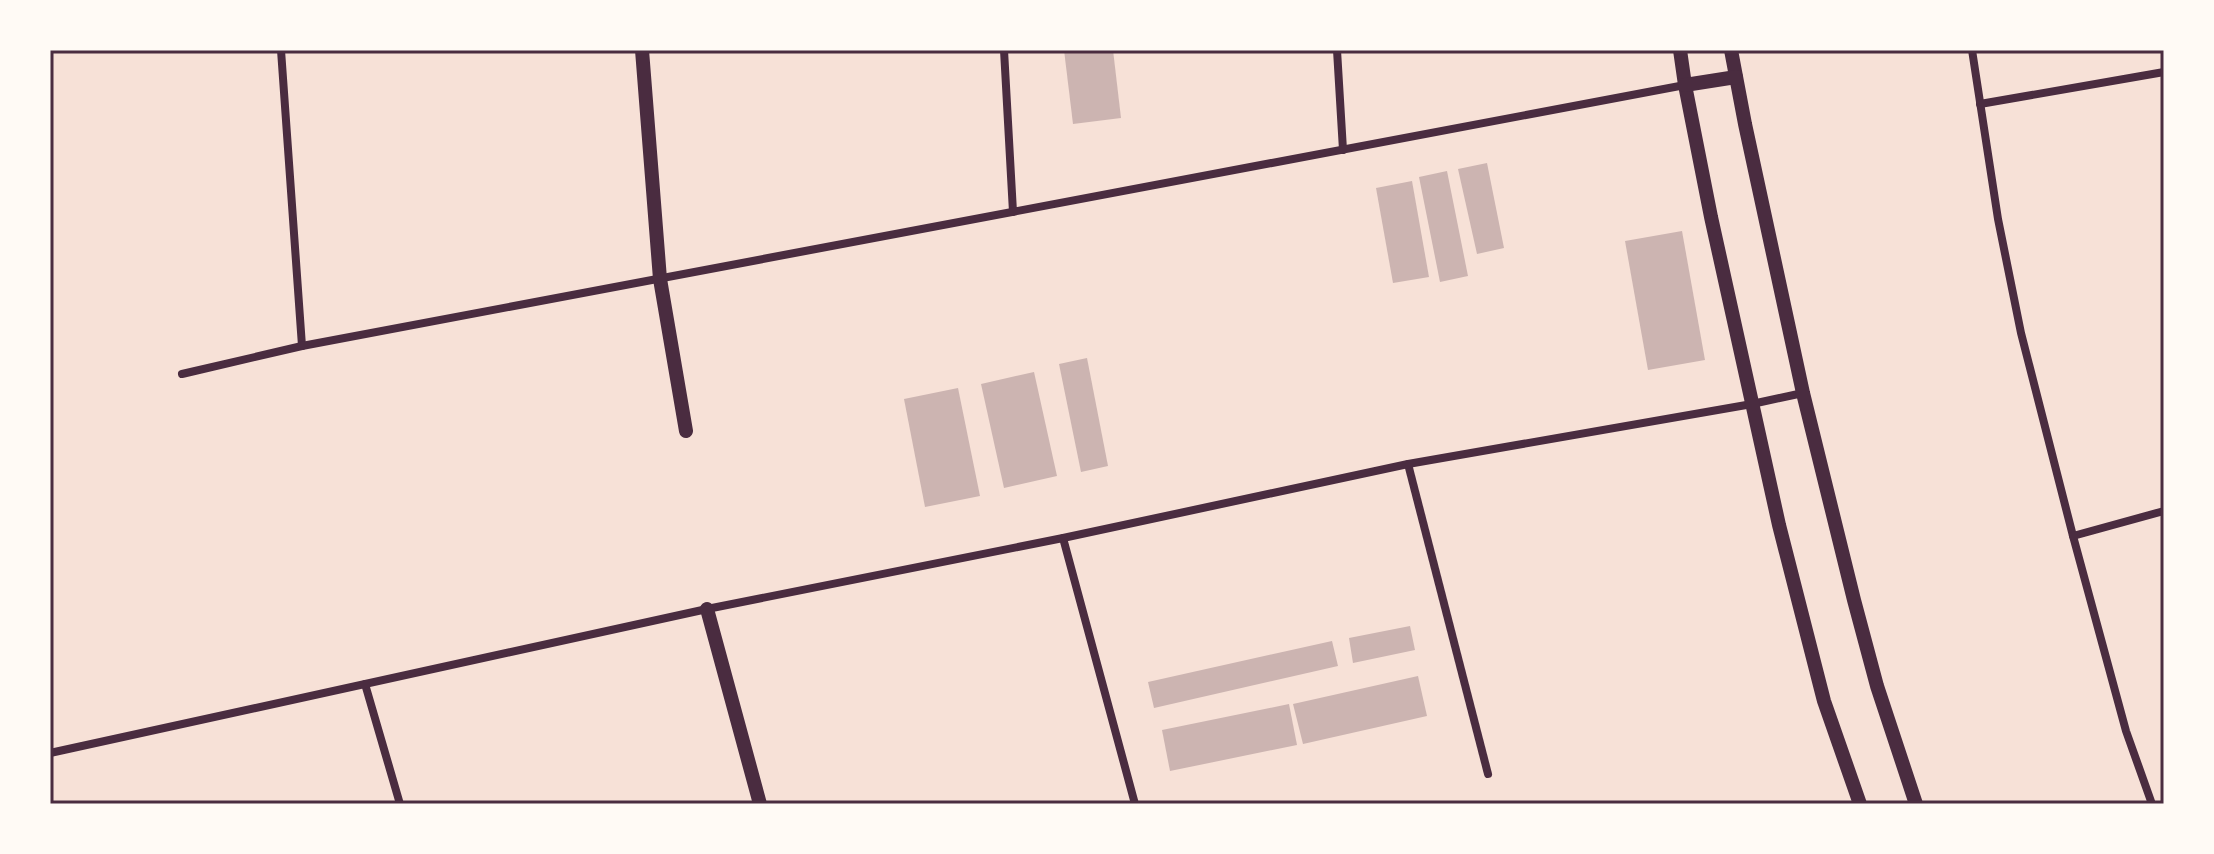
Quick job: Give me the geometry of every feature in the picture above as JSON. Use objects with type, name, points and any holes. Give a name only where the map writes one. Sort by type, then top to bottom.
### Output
[{"type":"street","points":[[281,50],[302,346]]},
{"type":"street","points":[[642,50],[660,279],[686,431]]},
{"type":"street","points":[[1004,50],[1013,212]]},
{"type":"street","points":[[1337,50],[1343,150]]},
{"type":"street","points":[[1680,50],[1779,525],[1824,701],[1860,804]]},
{"type":"street","points":[[1731,50],[1803,393],[1877,686],[1916,804]]},
{"type":"street","points":[[1972,50],[1998,219],[2021,333],[2126,731],[2152,804]]},
{"type":"street","points":[[1980,104],[2164,72]]},
{"type":"street","points":[[182,374],[302,346],[1736,77]]},
{"type":"street","points":[[50,753],[707,609],[1063,538],[1408,464],[1803,393]]},
{"type":"street","points":[[1408,464],[1488,774]]},
{"type":"street","points":[[2073,536],[2164,511]]},
{"type":"street","points":[[1063,538],[1135,804]]},
{"type":"street","points":[[707,609],[760,804]]},
{"type":"street","points":[[365,684],[400,804]]},
{"type":"building","points":[[1064,50],[1113,50],[1121,118],[1073,124]]},
{"type":"building","points":[[1487,163],[1504,248],[1477,254],[1458,169]]},
{"type":"building","points":[[1447,171],[1468,276],[1440,282],[1419,177]]},
{"type":"building","points":[[1412,181],[1429,277],[1393,283],[1376,188]]},
{"type":"building","points":[[1682,231],[1705,360],[1648,370],[1625,241]]},
{"type":"building","points":[[1087,358],[1108,466],[1081,472],[1059,364]]},
{"type":"building","points":[[1034,372],[1057,476],[1004,488],[981,384]]},
{"type":"building","points":[[958,388],[980,496],[925,507],[904,399]]},
{"type":"building","points":[[1410,626],[1415,650],[1353,663],[1349,638]]},
{"type":"building","points":[[1332,641],[1338,666],[1154,708],[1148,682]]},
{"type":"building","points":[[1418,676],[1427,716],[1303,744],[1293,704]]},
{"type":"building","points":[[1289,704],[1297,745],[1170,771],[1162,730]]}]
